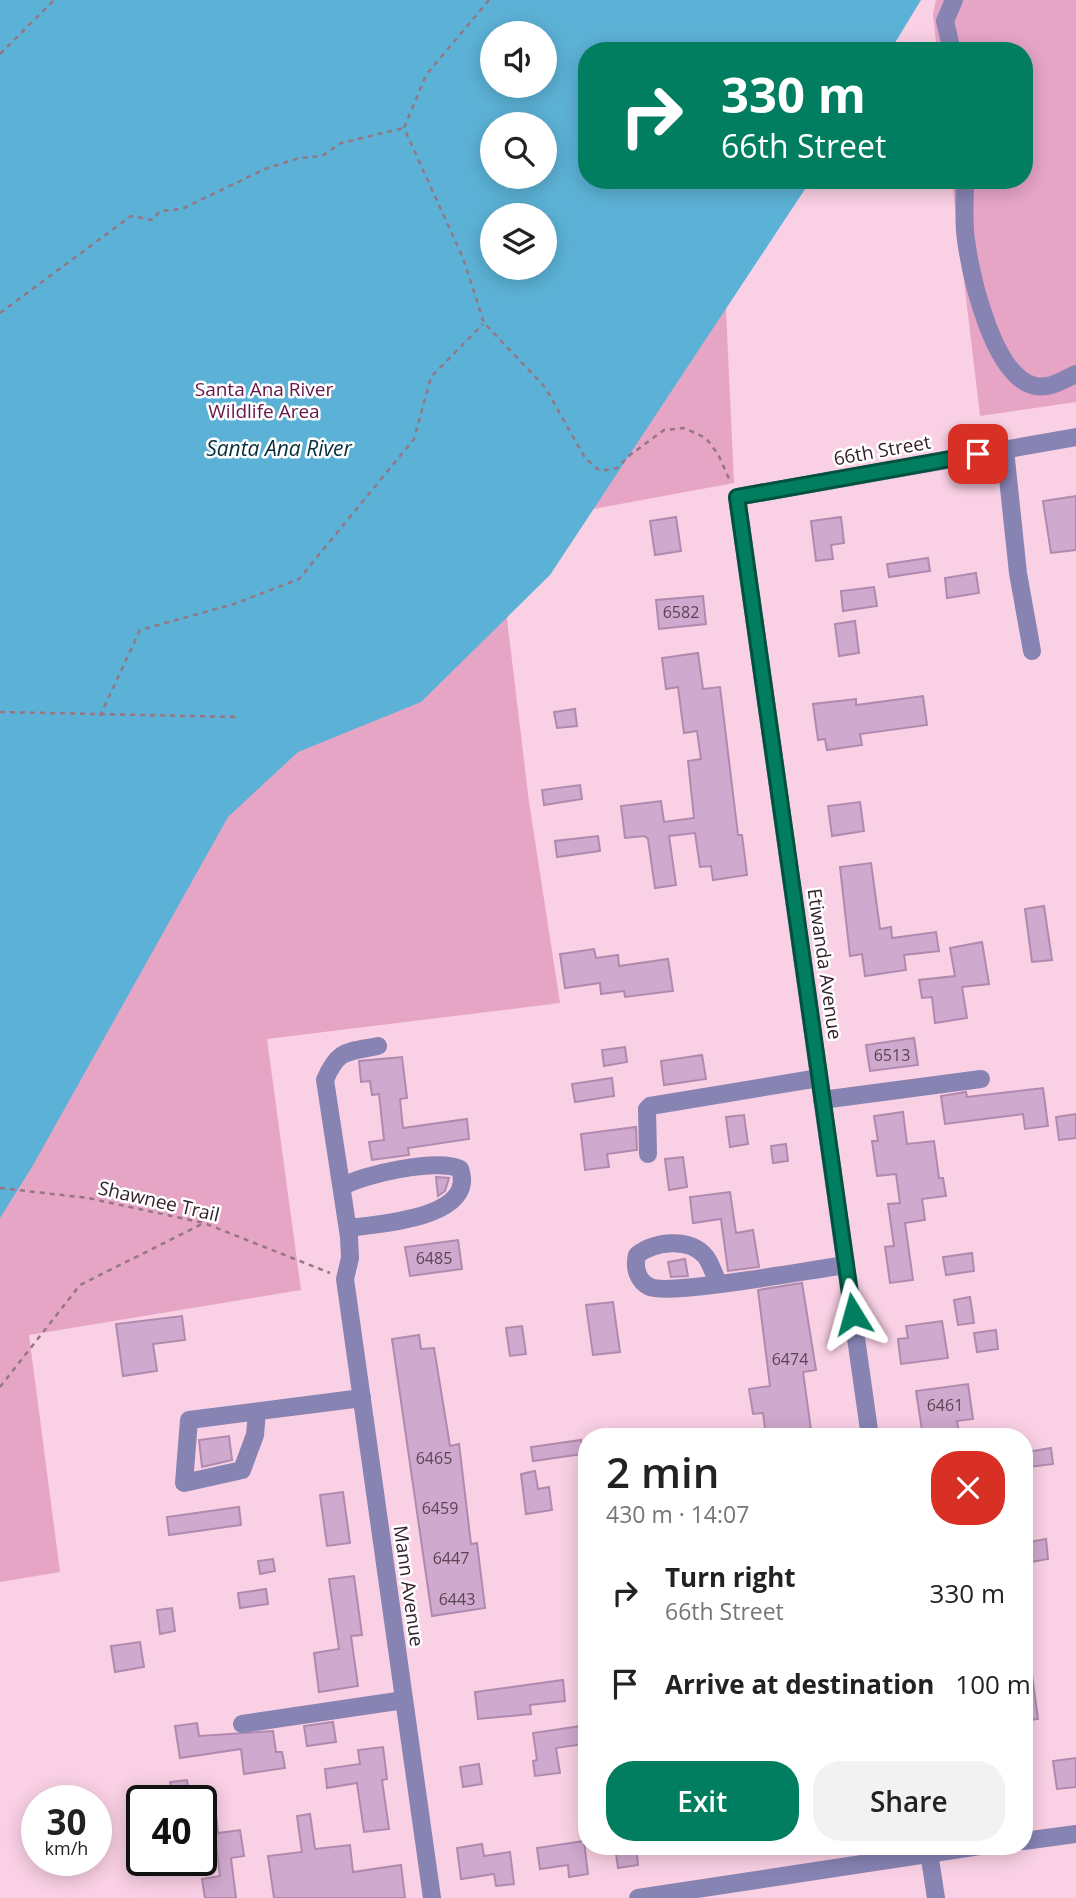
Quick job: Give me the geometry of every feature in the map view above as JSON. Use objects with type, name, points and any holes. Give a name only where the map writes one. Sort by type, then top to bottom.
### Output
[{"type":"street","points":[[950,42],[944,21],[954,0]]},
{"type":"street","points":[[965,189],[966,240],[980,304],[997,345],[1011,367],[1030,385],[1048,386],[1076,374]]},
{"type":"street","name":"66th Street","points":[[737,497],[1076,437]]},
{"type":"street","points":[[1005,450],[1018,573],[1031,652]]},
{"type":"street","name":"Etiwanda Avenue","points":[[737,497],[869,1428]]},
{"type":"street","name":"Mann Avenue","points":[[378,1046],[341,1053],[333,1061],[325,1080],[348,1228],[350,1258],[345,1279],[432,1898]]},
{"type":"street","points":[[648,1154],[647,1109],[650,1106],[820,1078]]},
{"type":"street","points":[[822,1100],[981,1079]]},
{"type":"street","points":[[342,1187],[355,1179],[377,1173],[440,1166],[460,1169],[463,1178],[462,1192],[454,1202],[438,1211],[348,1228]]},
{"type":"street","points":[[718,1283],[846,1265]]},
{"type":"street","points":[[257,1412],[255,1435],[242,1470],[184,1483],[189,1420],[362,1398]]},
{"type":"street","points":[[242,1724],[404,1700]]},
{"type":"street","points":[[1033,1840],[1076,1834]]},
{"type":"street","points":[[638,1898],[898,1855]]},
{"type":"street","points":[[929,1855],[936,1898]]},
{"type":"path","points":[[0,54],[54,0]]},
{"type":"path","points":[[489,0],[426,75],[404,128],[463,258],[484,323],[545,387],[585,458],[600,471],[617,468],[664,429],[684,428],[706,438],[718,454],[737,497]]},
{"type":"path","points":[[0,313],[131,216],[152,220],[160,211],[182,209],[265,169],[299,158],[322,156],[341,142],[404,128]]},
{"type":"path","points":[[100,716],[140,630],[233,604],[299,579],[414,439],[432,377],[484,323]]},
{"type":"path","points":[[0,712],[237,717]]},
{"type":"path","name":"Shawnee Trail","points":[[0,1188],[88,1198],[204,1223],[345,1279]]},
{"type":"path","points":[[0,1387],[80,1285],[204,1223]]},
{"type":"green space","name":"Santa Ana River","points":[[0,0],[711,0],[608,42],[578,42],[578,189],[720,189],[734,483],[496,527],[529,802],[560,1003],[267,1039],[301,1290],[29,1335],[60,1572],[0,1582]]},
{"type":"green space","points":[[936,0],[1076,0],[1076,402],[980,416],[953,189],[1033,189],[1033,42],[936,42],[933,14]]},
{"type":"water","name":"Santa Ana River","points":[[0,0],[921,0],[895,42],[578,42],[578,189],[805,189],[550,575],[421,702],[298,752],[228,817],[32,1167],[0,1218]]},
{"type":"building","points":[[1076,496],[1076,550],[1051,553],[1043,501]]},
{"type":"building","points":[[676,517],[681,551],[655,555],[650,521]]},
{"type":"building","points":[[841,517],[844,543],[831,545],[833,559],[816,561],[811,521]]},
{"type":"building","points":[[928,558],[930,571],[889,577],[887,564]]},
{"type":"building","points":[[976,573],[979,593],[947,598],[945,578]]},
{"type":"building","points":[[874,587],[877,606],[843,611],[841,591]]},
{"type":"building","points":[[703,596],[706,624],[659,629],[656,600]]},
{"type":"building","points":[[855,621],[859,653],[839,656],[835,624]]},
{"type":"building","points":[[698,653],[703,689],[720,687],[738,835],[742,835],[747,875],[713,880],[711,866],[700,867],[695,833],[669,836],[676,885],[655,888],[648,839],[645,836],[625,838],[621,806],[661,801],[664,822],[694,818],[688,761],[701,759],[697,731],[684,733],[678,687],[666,689],[662,658]]},
{"type":"building","points":[[923,696],[927,725],[860,734],[862,745],[827,750],[825,739],[818,740],[813,704],[856,699],[856,705]]},
{"type":"building","points":[[575,709],[577,726],[557,728],[554,712]]},
{"type":"building","points":[[580,785],[582,799],[544,805],[542,790]]},
{"type":"building","points":[[860,802],[864,831],[832,836],[828,806]]},
{"type":"building","points":[[598,836],[600,851],[557,857],[555,841]]},
{"type":"building","points":[[871,863],[880,929],[891,927],[892,938],[936,932],[939,951],[904,955],[906,970],[865,976],[862,954],[850,956],[840,867]]},
{"type":"building","points":[[1044,906],[1052,960],[1032,962],[1025,909]]},
{"type":"building","points":[[982,942],[989,984],[962,987],[967,1018],[935,1023],[932,997],[922,998],[919,980],[955,976],[950,948]]},
{"type":"building","points":[[594,949],[596,958],[618,955],[619,966],[668,959],[673,991],[625,997],[624,991],[601,994],[600,983],[565,988],[560,954]]},
{"type":"building","points":[[914,1038],[918,1065],[870,1071],[866,1045]]},
{"type":"building","points":[[625,1047],[627,1062],[604,1066],[602,1050]]},
{"type":"building","points":[[702,1055],[706,1079],[664,1085],[661,1061]]},
{"type":"building","points":[[402,1057],[407,1098],[400,1099],[403,1128],[467,1119],[469,1139],[408,1148],[409,1155],[372,1160],[369,1142],[384,1140],[379,1094],[372,1095],[370,1081],[361,1082],[359,1061]]},
{"type":"building","points":[[612,1078],[614,1096],[575,1102],[572,1084]]},
{"type":"building","points":[[1043,1088],[1048,1126],[1025,1129],[1023,1114],[945,1124],[941,1096],[966,1092],[967,1097]]},
{"type":"building","points":[[903,1112],[907,1144],[934,1141],[939,1178],[943,1178],[946,1196],[922,1199],[925,1220],[905,1223],[913,1280],[890,1283],[885,1247],[894,1246],[888,1204],[900,1203],[896,1174],[877,1176],[872,1141],[878,1141],[874,1116]]},
{"type":"building","points":[[1076,1114],[1076,1138],[1059,1140],[1056,1117]]},
{"type":"building","points":[[744,1115],[748,1144],[730,1147],[726,1117]]},
{"type":"building","points":[[636,1127],[637,1150],[607,1154],[609,1167],[585,1170],[581,1134]]},
{"type":"building","points":[[786,1144],[788,1161],[773,1163],[771,1146]]},
{"type":"building","points":[[683,1157],[687,1187],[669,1190],[665,1159]]},
{"type":"building","points":[[436,1177],[449,1178],[445,1191],[438,1196]]},
{"type":"building","points":[[730,1192],[736,1233],[753,1230],[759,1267],[728,1271],[721,1219],[693,1223],[690,1197]]},
{"type":"building","points":[[458,1240],[462,1269],[410,1276],[405,1247]]},
{"type":"building","points":[[972,1253],[974,1271],[946,1275],[943,1257]]},
{"type":"building","points":[[685,1259],[688,1276],[671,1277],[668,1262]]},
{"type":"building","points":[[802,1283],[816,1370],[803,1372],[811,1428],[765,1428],[763,1413],[753,1414],[749,1389],[770,1386],[758,1290]]},
{"type":"building","points":[[970,1297],[974,1323],[958,1325],[954,1300]]},
{"type":"building","points":[[613,1302],[620,1352],[593,1355],[586,1305]]},
{"type":"building","points":[[182,1316],[185,1340],[153,1344],[157,1371],[123,1376],[116,1324]]},
{"type":"building","points":[[942,1321],[948,1358],[901,1364],[898,1339],[908,1338],[906,1326]]},
{"type":"building","points":[[522,1326],[526,1354],[510,1356],[506,1328]]},
{"type":"building","points":[[996,1330],[998,1349],[977,1352],[974,1333]]},
{"type":"building","points":[[419,1335],[421,1349],[434,1348],[450,1446],[459,1444],[471,1544],[477,1543],[485,1608],[432,1616],[392,1339]]},
{"type":"building","points":[[968,1384],[973,1419],[957,1421],[958,1428],[922,1428],[916,1391]]},
{"type":"building","points":[[229,1436],[232,1460],[202,1467],[199,1440]]},
{"type":"building","points":[[578,1440],[578,1455],[533,1461],[531,1447]]},
{"type":"building","points":[[1051,1448],[1053,1464],[1033,1466],[1033,1451]]},
{"type":"building","points":[[535,1471],[538,1489],[549,1487],[552,1510],[526,1514],[521,1474]]},
{"type":"building","points":[[343,1492],[350,1543],[327,1546],[320,1495]]},
{"type":"building","points":[[239,1507],[241,1525],[169,1535],[167,1517]]},
{"type":"building","points":[[1046,1539],[1048,1559],[1033,1562],[1033,1541]]},
{"type":"building","points":[[273,1559],[275,1571],[260,1574],[258,1561]]},
{"type":"building","points":[[354,1576],[362,1635],[351,1636],[358,1686],[319,1692],[314,1653],[339,1649],[329,1579]]},
{"type":"building","points":[[266,1589],[268,1604],[240,1608],[238,1593]]},
{"type":"building","points":[[172,1608],[175,1631],[160,1634],[157,1610]]},
{"type":"building","points":[[140,1642],[144,1667],[115,1672],[111,1646]]},
{"type":"building","points":[[563,1680],[565,1701],[530,1705],[531,1714],[478,1719],[475,1692]]},
{"type":"building","points":[[1033,1682],[1038,1719],[1033,1720]]},
{"type":"building","points":[[333,1722],[336,1742],[307,1746],[304,1726]]},
{"type":"building","points":[[197,1723],[199,1736],[273,1731],[276,1752],[282,1752],[285,1768],[244,1774],[241,1749],[180,1758],[175,1726]]},
{"type":"building","points":[[578,1726],[578,1745],[556,1748],[560,1773],[535,1776],[533,1761],[537,1760],[533,1733]]},
{"type":"building","points":[[383,1747],[387,1779],[382,1780],[389,1829],[364,1832],[357,1783],[327,1788],[325,1769],[360,1764],[358,1750]]},
{"type":"building","points":[[1076,1758],[1076,1787],[1057,1789],[1053,1761]]},
{"type":"building","points":[[479,1764],[482,1784],[463,1787],[460,1767]]},
{"type":"building","points":[[187,1780],[188,1785],[170,1785],[170,1782]]},
{"type":"building","points":[[310,1814],[315,1849],[350,1845],[353,1872],[401,1865],[405,1898],[274,1898],[268,1856],[302,1852],[297,1816]]},
{"type":"building","points":[[217,1824],[218,1833],[240,1830],[244,1856],[231,1858],[236,1898],[205,1898],[202,1879],[220,1876]]},
{"type":"building","points":[[578,1842],[578,1855],[586,1855],[588,1874],[569,1877],[568,1865],[540,1869],[537,1848]]},
{"type":"building","points":[[482,1844],[484,1856],[510,1852],[514,1884],[496,1886],[494,1874],[461,1879],[457,1848]]},
{"type":"building","points":[[616,1855],[637,1855],[638,1865],[618,1868]]},
{"type":"route","points":[[853,1314],[737,497],[978,454]]},
{"type":"park label","name":"Santa Ana River Wildlife Area","points":[[264,400]]}]
